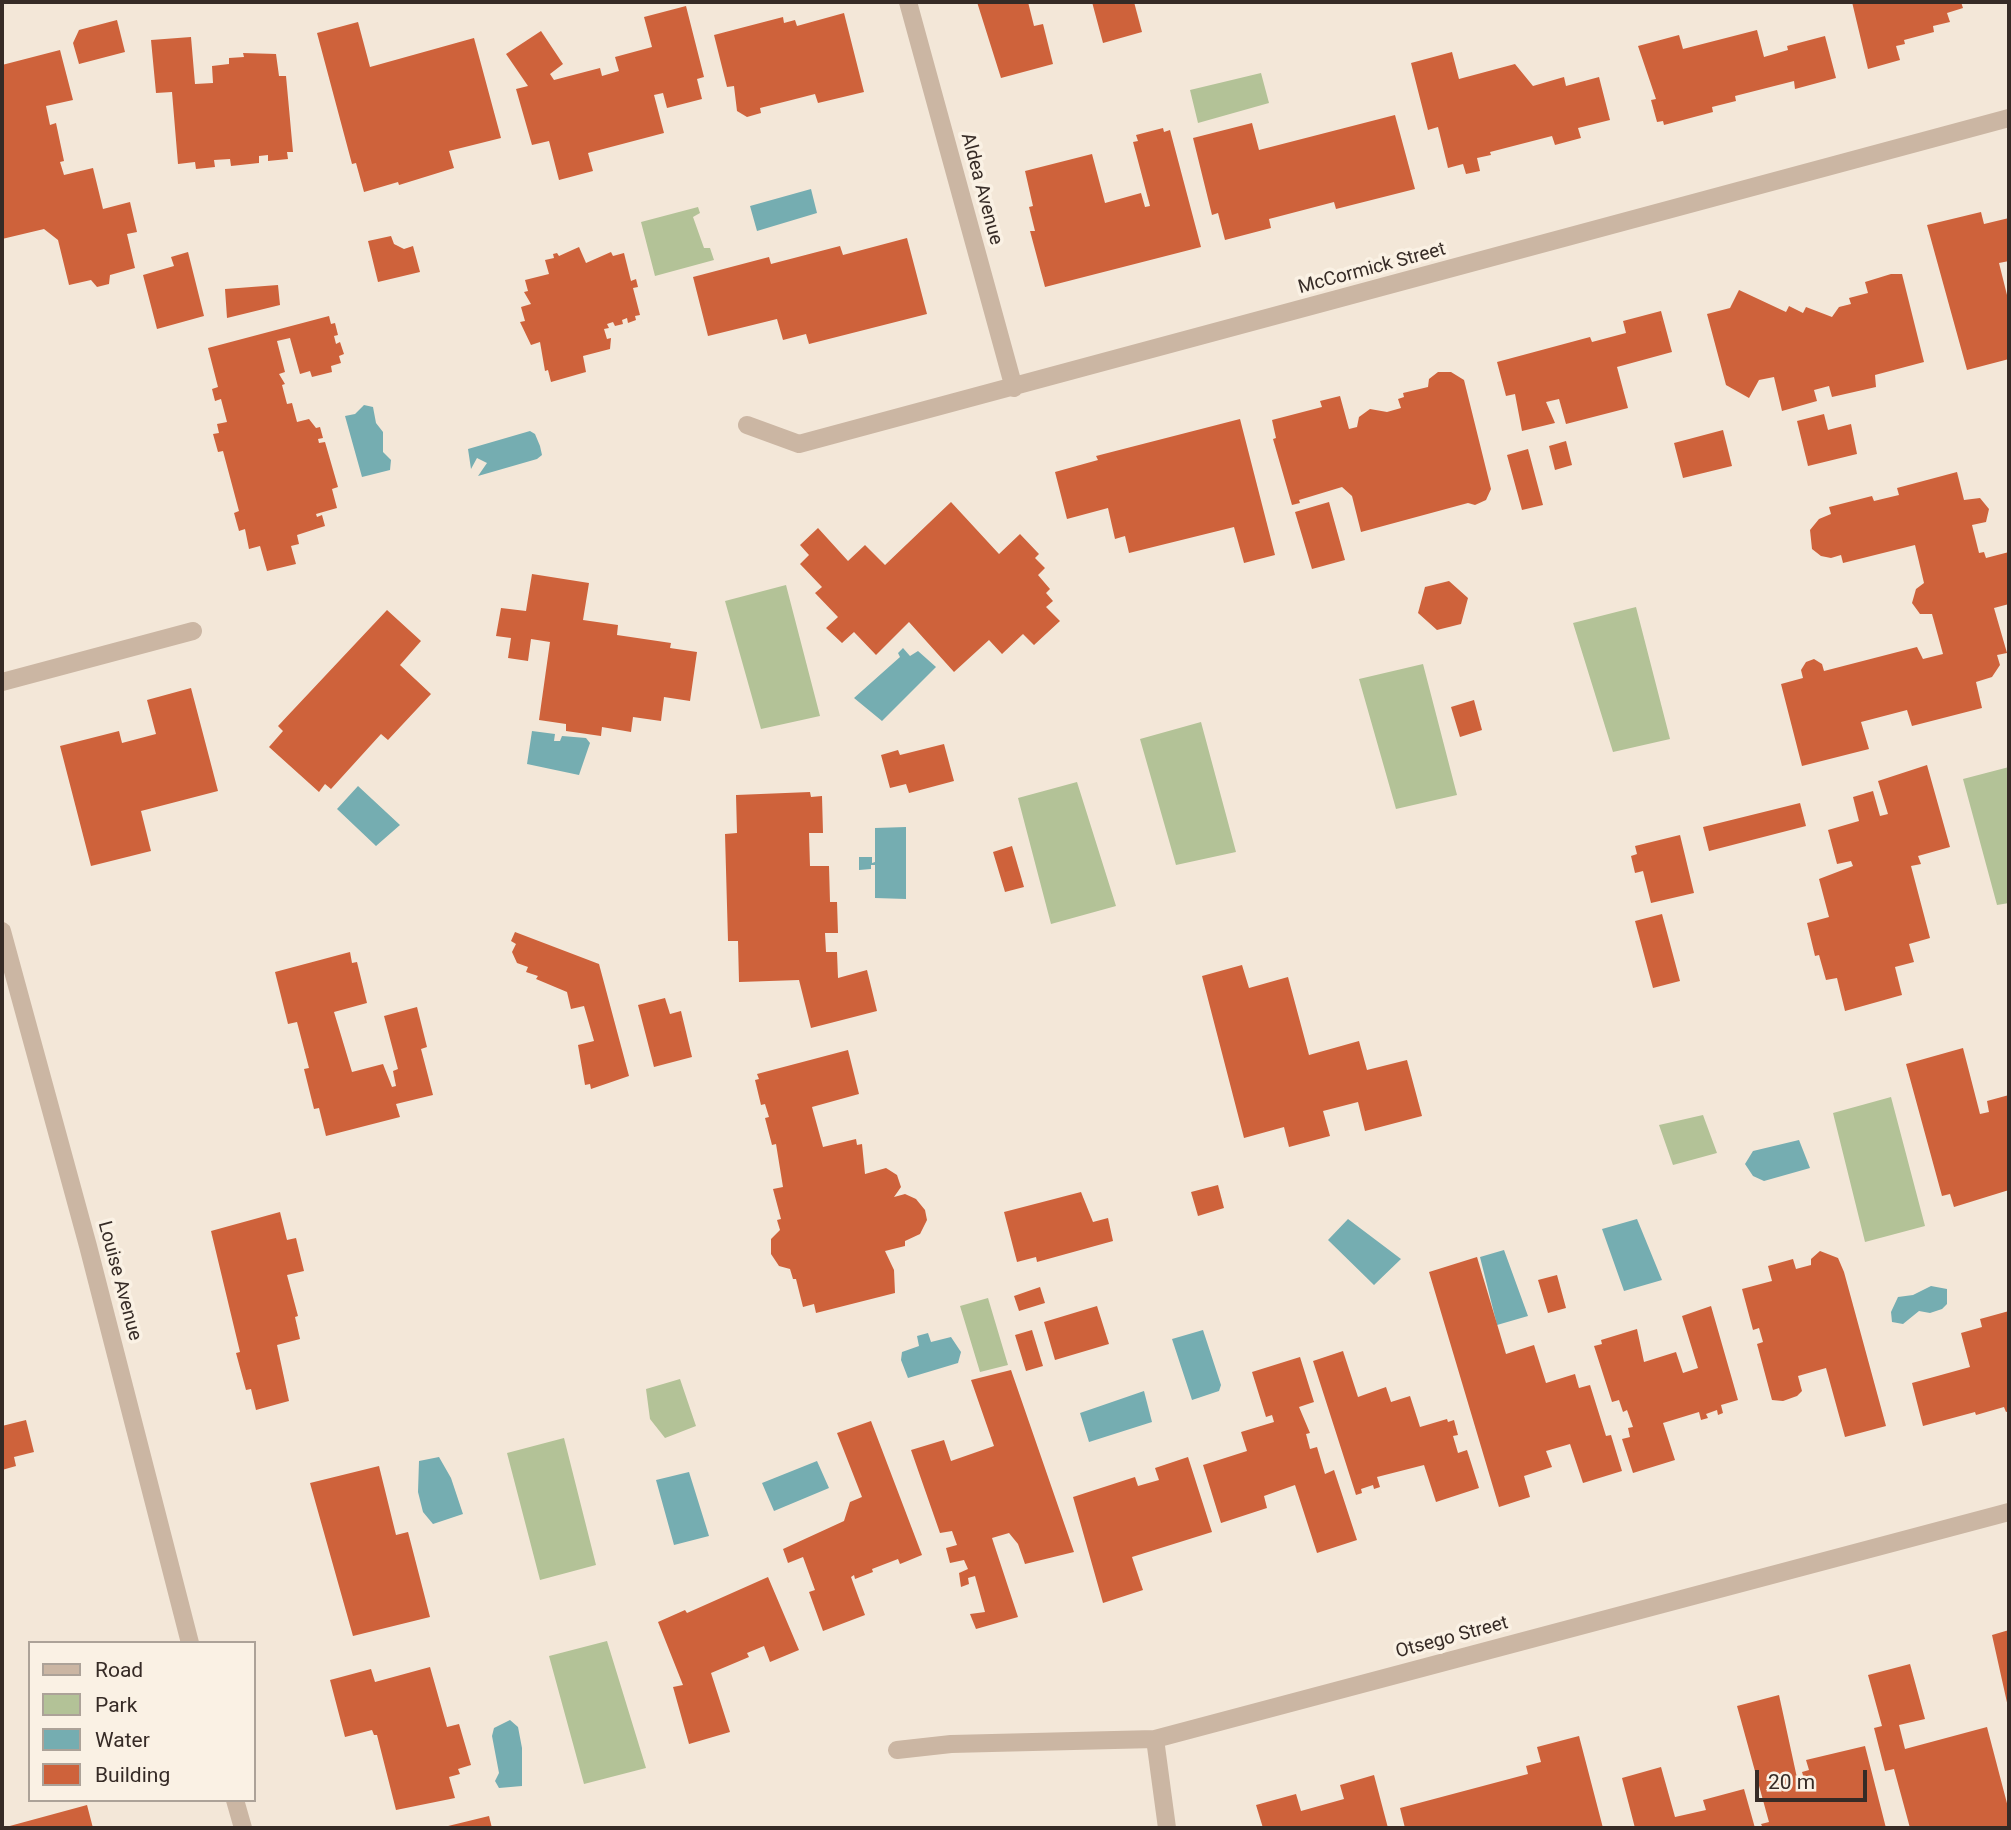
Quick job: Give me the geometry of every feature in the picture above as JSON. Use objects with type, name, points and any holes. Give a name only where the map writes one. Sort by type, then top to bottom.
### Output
[{"type":"street","name":"Aldea Avenue","points":[[908,2],[1014,388]]},
{"type":"street","name":"McCormick Street","points":[[747,425],[799,444],[2009,118]]},
{"type":"street","points":[[2,682],[193,631]]},
{"type":"street","name":"Louise Avenue","points":[[2,931],[5,959],[88,1246],[189,1641]]},
{"type":"street","name":"Otsego Street","points":[[897,1750],[951,1744],[1155,1739],[2009,1512]]},
{"type":"street","points":[[1155,1739],[1167,1828]]},
{"type":"street","points":[[236,1802],[243,1828]]},
{"type":"green space","points":[[1261,73],[1269,103],[1198,123],[1190,90]]},
{"type":"green space","points":[[698,207],[700,213],[693,217],[704,248],[710,248],[714,260],[655,276],[641,222]]},
{"type":"green space","points":[[786,585],[820,716],[761,729],[725,601]]},
{"type":"green space","points":[[1636,607],[1670,739],[1613,752],[1573,623]]},
{"type":"green space","points":[[1423,664],[1457,795],[1396,809],[1359,679]]},
{"type":"green space","points":[[1201,722],[1236,852],[1176,865],[1140,739]]},
{"type":"green space","points":[[2009,767],[2009,903],[1997,905],[1963,779]]},
{"type":"green space","points":[[1077,782],[1116,906],[1051,924],[1018,798]]},
{"type":"green space","points":[[1891,1097],[1925,1226],[1865,1242],[1833,1113]]},
{"type":"green space","points":[[1703,1115],[1717,1153],[1673,1165],[1659,1125]]},
{"type":"green space","points":[[988,1298],[1008,1365],[980,1372],[960,1306]]},
{"type":"green space","points":[[680,1379],[696,1426],[665,1438],[650,1419],[646,1389]]},
{"type":"green space","points":[[564,1438],[596,1565],[540,1580],[507,1453]]},
{"type":"green space","points":[[607,1641],[646,1768],[584,1784],[549,1656]]},
{"type":"water","points":[[811,189],[817,213],[757,231],[750,206]]},
{"type":"water","points":[[364,405],[373,407],[376,423],[383,432],[383,452],[391,460],[390,470],[362,477],[345,416],[355,414]]},
{"type":"water","points":[[530,431],[535,434],[540,446],[542,455],[537,459],[478,476],[487,463],[477,458],[471,469],[468,449]]},
{"type":"water","points":[[903,648],[910,656],[918,651],[936,667],[882,721],[854,698],[900,657],[898,653]]},
{"type":"water","points":[[532,731],[555,734],[554,741],[560,741],[562,736],[586,738],[590,743],[579,775],[527,764]]},
{"type":"water","points":[[358,786],[400,825],[376,846],[337,809]]},
{"type":"water","points":[[906,827],[906,899],[875,898],[875,865],[871,865],[871,869],[859,870],[859,857],[872,857],[872,863],[875,862],[875,828]]},
{"type":"water","points":[[1799,1140],[1810,1168],[1764,1181],[1753,1176],[1745,1164],[1753,1151]]},
{"type":"water","points":[[1348,1219],[1401,1259],[1374,1285],[1328,1240]]},
{"type":"water","points":[[1637,1219],[1662,1280],[1624,1291],[1602,1229]]},
{"type":"water","points":[[1504,1250],[1528,1316],[1497,1325],[1480,1257]]},
{"type":"water","points":[[1931,1286],[1947,1289],[1947,1304],[1942,1309],[1930,1313],[1919,1311],[1903,1324],[1892,1322],[1891,1312],[1898,1297],[1913,1295]]},
{"type":"water","points":[[1203,1330],[1221,1385],[1219,1391],[1192,1400],[1172,1339]]},
{"type":"water","points":[[928,1333],[931,1342],[951,1337],[961,1352],[958,1363],[908,1378],[901,1360],[902,1352],[919,1346],[917,1336]]},
{"type":"water","points":[[1144,1391],[1152,1422],[1089,1442],[1080,1413]]},
{"type":"water","points":[[439,1457],[451,1478],[463,1514],[433,1524],[423,1512],[418,1492],[419,1461]]},
{"type":"water","points":[[817,1461],[829,1488],[774,1511],[762,1483]]},
{"type":"water","points":[[689,1472],[709,1536],[674,1545],[656,1480]]},
{"type":"water","points":[[510,1720],[518,1727],[522,1748],[522,1786],[499,1788],[495,1781],[499,1773],[492,1736],[494,1728]]},
{"type":"building","points":[[977,2],[1028,2],[1034,26],[1043,24],[1053,64],[1001,78]]},
{"type":"building","points":[[1092,2],[1134,2],[1142,32],[1103,43]]},
{"type":"building","points":[[1852,2],[1961,2],[1963,8],[1947,13],[1950,22],[1933,26],[1934,32],[1904,40],[1905,44],[1896,46],[1900,60],[1868,69]]},
{"type":"building","points":[[686,6],[704,77],[697,79],[702,99],[667,108],[663,93],[654,95],[664,133],[588,153],[593,171],[559,180],[549,141],[532,145],[516,89],[528,86],[506,54],[541,31],[563,64],[550,74],[554,80],[600,68],[602,76],[619,71],[615,57],[652,47],[644,17]]},
{"type":"building","points":[[844,13],[864,92],[818,103],[815,94],[760,108],[761,113],[747,117],[737,111],[734,86],[727,87],[714,35],[783,17],[784,23],[795,20],[797,26]]},
{"type":"building","points":[[117,20],[125,52],[79,64],[73,43],[79,30]]},
{"type":"building","points":[[358,22],[370,67],[474,38],[501,138],[449,151],[454,168],[399,185],[398,182],[364,192],[356,163],[352,164],[317,33]]},
{"type":"building","points":[[1757,30],[1764,57],[1788,50],[1787,46],[1825,36],[1836,78],[1795,89],[1794,81],[1735,96],[1736,101],[1712,107],[1713,112],[1664,125],[1663,121],[1657,122],[1651,100],[1656,99],[1638,46],[1679,35],[1683,49]]},
{"type":"building","points":[[191,37],[195,84],[213,83],[212,66],[229,64],[229,58],[244,57],[243,53],[276,54],[279,76],[286,76],[293,152],[287,152],[288,159],[268,161],[268,155],[259,156],[259,163],[231,166],[230,159],[214,160],[215,167],[196,169],[195,162],[178,164],[172,92],[156,93],[151,40]]},
{"type":"building","points":[[60,50],[73,100],[46,106],[50,125],[56,123],[64,161],[60,162],[64,175],[93,168],[103,209],[130,202],[137,232],[127,234],[135,268],[110,275],[109,284],[97,287],[91,280],[69,285],[58,240],[44,229],[2,239],[2,65]]},
{"type":"building","points":[[1452,52],[1459,79],[1515,64],[1533,86],[1564,77],[1566,86],[1599,77],[1610,120],[1578,128],[1581,138],[1555,145],[1552,136],[1490,152],[1491,155],[1477,158],[1480,171],[1466,174],[1463,164],[1448,168],[1438,127],[1428,130],[1411,63]]},
{"type":"building","points":[[1395,115],[1415,189],[1336,209],[1334,202],[1269,219],[1271,228],[1225,240],[1218,213],[1212,215],[1193,138],[1252,123],[1259,150]]},
{"type":"building","points":[[1163,128],[1164,132],[1170,130],[1201,247],[1045,287],[1030,231],[1035,231],[1029,207],[1033,206],[1025,171],[1092,154],[1105,203],[1141,193],[1145,207],[1150,206],[1133,142],[1138,141],[1136,135]]},
{"type":"building","points":[[1981,212],[1984,224],[2009,218],[2009,261],[1999,263],[2009,303],[2009,359],[1967,370],[1927,225]]},
{"type":"building","points":[[391,236],[394,244],[404,249],[413,246],[420,272],[378,282],[368,241]]},
{"type":"building","points":[[907,238],[927,314],[809,344],[806,334],[783,340],[777,319],[708,336],[693,277],[769,257],[771,264],[840,246],[843,255]]},
{"type":"building","points":[[579,247],[586,263],[611,252],[613,256],[624,253],[631,281],[636,279],[638,287],[633,288],[640,315],[628,323],[627,318],[622,320],[623,324],[607,324],[609,328],[604,329],[607,339],[611,338],[610,349],[583,356],[586,372],[551,382],[548,370],[545,371],[540,342],[531,345],[520,322],[525,321],[521,307],[531,304],[524,292],[528,291],[525,280],[549,274],[545,260],[554,258],[553,254],[557,253],[559,256]]},
{"type":"building","points":[[188,252],[204,316],[157,329],[143,275],[174,266],[171,257]]},
{"type":"building","points":[[1891,274],[1902,274],[1924,362],[1875,375],[1876,387],[1832,397],[1829,386],[1814,390],[1817,401],[1782,411],[1774,377],[1759,380],[1749,398],[1726,385],[1707,314],[1730,308],[1739,290],[1786,312],[1789,306],[1803,313],[1806,307],[1832,317],[1839,307],[1851,304],[1849,298],[1868,293],[1865,282]]},
{"type":"building","points":[[278,285],[280,305],[227,318],[225,289]]},
{"type":"building","points":[[1661,311],[1672,352],[1617,367],[1628,408],[1566,424],[1559,399],[1546,402],[1555,423],[1522,431],[1515,394],[1506,396],[1497,362],[1590,337],[1592,342],[1626,333],[1623,321]]},
{"type":"building","points":[[329,316],[331,324],[335,323],[338,335],[334,336],[336,344],[340,342],[344,354],[339,356],[341,363],[331,366],[332,372],[312,377],[310,371],[300,374],[290,338],[277,341],[285,372],[279,374],[285,384],[282,385],[287,404],[292,403],[297,422],[309,419],[316,428],[320,427],[323,438],[318,439],[319,443],[325,442],[338,487],[332,489],[337,508],[316,514],[317,517],[322,515],[325,526],[297,535],[299,544],[291,546],[296,564],[267,571],[260,546],[249,549],[245,529],[239,531],[234,513],[239,511],[223,451],[218,452],[213,434],[219,433],[217,424],[227,422],[221,399],[215,401],[212,389],[218,387],[208,348]]},
{"type":"building","points":[[1438,372],[1451,372],[1464,380],[1491,489],[1486,500],[1475,505],[1468,503],[1361,532],[1352,496],[1342,487],[1299,500],[1300,503],[1292,505],[1273,439],[1276,438],[1272,420],[1322,407],[1320,401],[1340,396],[1349,429],[1357,427],[1359,417],[1370,409],[1387,412],[1401,408],[1398,399],[1404,397],[1403,393],[1428,387],[1429,379]]},
{"type":"building","points":[[1824,414],[1828,430],[1851,424],[1857,454],[1808,466],[1797,421]]},
{"type":"building","points":[[1240,419],[1275,555],[1244,563],[1234,527],[1129,553],[1125,536],[1115,539],[1108,508],[1067,519],[1055,472],[1098,460],[1096,456]]},
{"type":"building","points":[[1723,430],[1732,466],[1683,478],[1674,443]]},
{"type":"building","points":[[1566,441],[1572,465],[1555,470],[1549,446]]},
{"type":"building","points":[[1528,449],[1543,505],[1522,510],[1507,455]]},
{"type":"building","points":[[1957,472],[1964,500],[1980,498],[1989,509],[1986,522],[1972,525],[1979,553],[1984,552],[1986,558],[2009,552],[2009,604],[1994,608],[2007,653],[1997,655],[2000,665],[1992,677],[1976,682],[1982,708],[1912,726],[1907,710],[1861,722],[1869,749],[1802,766],[1781,684],[1803,678],[1801,670],[1806,662],[1814,659],[1822,664],[1824,671],[1917,647],[1923,659],[1943,654],[1932,614],[1920,614],[1912,603],[1916,589],[1924,583],[1915,545],[1843,563],[1841,555],[1831,558],[1821,556],[1812,549],[1810,530],[1819,519],[1831,514],[1829,507],[1872,496],[1874,501],[1899,495],[1897,488]]},
{"type":"building","points":[[951,502],[999,554],[1020,534],[1039,554],[1035,558],[1045,568],[1038,575],[1050,589],[1046,593],[1053,601],[1046,607],[1060,621],[1034,645],[1023,634],[1002,654],[989,640],[954,672],[909,622],[876,655],[854,632],[842,643],[826,628],[838,617],[815,593],[822,587],[800,564],[809,555],[800,545],[818,528],[848,561],[865,545],[885,565]]},
{"type":"building","points":[[1329,502],[1345,560],[1312,569],[1295,512]]},
{"type":"building","points":[[532,574],[589,583],[583,620],[618,625],[617,635],[671,643],[670,648],[697,652],[690,701],[664,697],[661,721],[633,717],[631,732],[602,727],[601,736],[566,731],[566,724],[539,720],[550,642],[531,639],[528,661],[508,658],[511,638],[496,636],[501,608],[526,611]]},
{"type":"building","points":[[1449,581],[1468,598],[1461,624],[1437,630],[1418,613],[1425,587]]},
{"type":"building","points":[[387,610],[421,641],[400,665],[431,694],[388,740],[381,734],[331,789],[325,784],[319,792],[269,747],[283,731],[278,726]]},
{"type":"building","points":[[191,688],[218,791],[141,811],[151,851],[91,866],[60,746],[119,731],[122,743],[156,734],[147,700]]},
{"type":"building","points":[[1474,700],[1482,730],[1460,737],[1451,707]]},
{"type":"building","points":[[944,744],[954,781],[909,793],[906,784],[890,788],[881,755],[898,750],[900,755]]},
{"type":"building","points":[[1927,765],[1950,847],[1918,856],[1921,864],[1911,866],[1930,938],[1909,944],[1914,962],[1895,967],[1902,995],[1845,1011],[1837,978],[1826,980],[1819,955],[1815,956],[1807,923],[1829,917],[1819,879],[1853,866],[1851,861],[1837,864],[1828,830],[1859,821],[1853,797],[1873,791],[1880,816],[1888,814],[1878,781]]},
{"type":"building","points":[[810,792],[811,797],[822,796],[823,833],[809,833],[810,866],[829,866],[830,902],[837,902],[838,933],[825,933],[826,952],[837,952],[838,978],[867,970],[877,1011],[811,1028],[799,980],[739,982],[738,941],[728,941],[725,834],[737,833],[736,795]]},
{"type":"building","points":[[1800,803],[1806,826],[1709,851],[1703,827]]},
{"type":"building","points":[[1680,835],[1694,893],[1651,903],[1643,871],[1635,873],[1631,856],[1637,854],[1635,846]]},
{"type":"building","points":[[1012,846],[1024,887],[1005,892],[993,852]]},
{"type":"building","points":[[1662,914],[1680,981],[1653,988],[1635,921]]},
{"type":"building","points":[[515,932],[599,964],[629,1076],[591,1089],[590,1084],[585,1085],[578,1045],[594,1041],[584,1006],[571,1009],[567,992],[536,979],[538,976],[526,972],[528,967],[517,963],[512,952],[516,944],[511,941]]},
{"type":"building","points":[[350,952],[352,963],[357,962],[367,1003],[334,1012],[352,1072],[383,1064],[392,1087],[396,1086],[393,1071],[398,1069],[384,1016],[417,1007],[427,1047],[421,1049],[433,1095],[396,1104],[400,1117],[326,1136],[319,1108],[314,1109],[304,1069],[309,1068],[297,1022],[288,1024],[275,972]]},
{"type":"building","points":[[1242,965],[1249,988],[1288,977],[1309,1055],[1359,1041],[1367,1070],[1407,1060],[1422,1116],[1365,1131],[1358,1102],[1323,1111],[1330,1136],[1289,1147],[1284,1127],[1244,1138],[1202,976]]},
{"type":"building","points":[[665,998],[670,1014],[681,1011],[692,1057],[654,1067],[638,1005]]},
{"type":"building","points":[[1963,1048],[1980,1114],[1989,1112],[1987,1101],[2009,1095],[2009,1190],[1954,1207],[1950,1194],[1942,1196],[1906,1064]]},
{"type":"building","points":[[848,1050],[859,1094],[812,1107],[823,1147],[856,1139],[857,1145],[862,1144],[865,1174],[886,1168],[897,1175],[901,1187],[894,1197],[905,1194],[916,1199],[925,1210],[927,1220],[920,1234],[905,1241],[905,1246],[885,1251],[894,1270],[895,1293],[816,1313],[814,1304],[803,1307],[796,1279],[793,1279],[790,1269],[779,1266],[771,1254],[771,1239],[780,1230],[777,1220],[781,1219],[773,1189],[783,1187],[776,1144],[772,1145],[765,1118],[769,1117],[765,1104],[761,1105],[755,1080],[759,1079],[757,1074]]},
{"type":"building","points":[[1218,1185],[1224,1208],[1198,1216],[1191,1192]]},
{"type":"building","points":[[1081,1192],[1093,1222],[1108,1218],[1113,1241],[1037,1262],[1036,1257],[1017,1262],[1004,1212]]},
{"type":"building","points":[[280,1212],[287,1240],[296,1238],[304,1271],[287,1275],[298,1316],[295,1317],[300,1339],[277,1345],[289,1401],[256,1410],[251,1389],[246,1390],[236,1353],[240,1352],[211,1231]]},
{"type":"building","points":[[1820,1251],[1838,1258],[1844,1272],[1886,1426],[1845,1437],[1826,1368],[1798,1376],[1802,1391],[1797,1396],[1783,1401],[1772,1400],[1757,1344],[1763,1342],[1759,1328],[1753,1330],[1742,1289],[1772,1281],[1768,1266],[1793,1259],[1796,1269],[1811,1265],[1811,1259]]},
{"type":"building","points":[[1477,1257],[1506,1354],[1534,1345],[1546,1383],[1575,1374],[1579,1388],[1590,1385],[1606,1436],[1611,1435],[1622,1471],[1583,1483],[1570,1444],[1546,1451],[1552,1467],[1524,1476],[1530,1497],[1499,1507],[1429,1272]]},
{"type":"building","points":[[1557,1275],[1566,1308],[1548,1313],[1538,1280]]},
{"type":"building","points":[[1040,1287],[1045,1303],[1019,1311],[1014,1296]]},
{"type":"building","points":[[1097,1306],[1109,1344],[1055,1360],[1044,1322]]},
{"type":"building","points":[[1711,1306],[1738,1400],[1721,1405],[1723,1413],[1718,1415],[1717,1410],[1706,1414],[1708,1418],[1701,1420],[1699,1412],[1663,1423],[1675,1460],[1633,1473],[1622,1439],[1630,1437],[1628,1428],[1633,1427],[1627,1410],[1623,1412],[1619,1400],[1612,1402],[1594,1346],[1602,1344],[1601,1340],[1637,1329],[1644,1362],[1676,1352],[1683,1373],[1698,1368],[1682,1316]]},
{"type":"building","points":[[2009,1311],[2009,1411],[2006,1412],[2004,1407],[1976,1415],[1975,1412],[1923,1426],[1912,1383],[1970,1367],[1961,1333],[1982,1327],[1980,1319]]},
{"type":"building","points":[[1032,1330],[1043,1366],[1026,1371],[1015,1335]]},
{"type":"building","points":[[1343,1351],[1358,1397],[1386,1387],[1391,1402],[1410,1396],[1420,1427],[1447,1419],[1448,1422],[1454,1420],[1458,1435],[1453,1436],[1458,1453],[1467,1450],[1479,1488],[1436,1502],[1424,1465],[1377,1477],[1380,1487],[1374,1489],[1373,1485],[1361,1489],[1362,1493],[1356,1495],[1313,1361]]},
{"type":"building","points":[[1300,1357],[1314,1402],[1299,1407],[1310,1433],[1306,1434],[1310,1449],[1317,1447],[1325,1474],[1334,1470],[1357,1540],[1317,1553],[1295,1485],[1264,1496],[1267,1508],[1221,1523],[1203,1465],[1247,1451],[1241,1432],[1274,1422],[1272,1415],[1266,1417],[1252,1372]]},
{"type":"building","points":[[1011,1370],[1074,1552],[1025,1564],[1018,1544],[1009,1533],[992,1538],[1018,1617],[976,1629],[970,1614],[985,1612],[975,1576],[968,1578],[969,1584],[961,1587],[959,1573],[968,1569],[964,1560],[950,1563],[946,1548],[957,1545],[952,1531],[940,1533],[911,1450],[944,1440],[951,1461],[994,1446],[971,1380]]},
{"type":"building","points":[[26,1420],[34,1452],[14,1457],[16,1466],[2,1470],[2,1426]]},
{"type":"building","points":[[871,1421],[922,1555],[900,1564],[898,1559],[855,1579],[854,1575],[851,1577],[865,1615],[823,1631],[809,1592],[815,1590],[803,1557],[788,1563],[783,1549],[844,1521],[850,1502],[862,1497],[837,1433]]},
{"type":"building","points":[[1188,1457],[1212,1532],[1132,1557],[1143,1590],[1103,1603],[1073,1497],[1135,1477],[1138,1486],[1159,1480],[1155,1468]]},
{"type":"building","points":[[379,1466],[396,1535],[408,1532],[430,1617],[353,1636],[310,1483]]},
{"type":"building","points":[[768,1577],[799,1650],[770,1662],[764,1646],[747,1653],[749,1657],[711,1673],[730,1732],[689,1744],[673,1687],[683,1685],[658,1622],[685,1610],[687,1613]]},
{"type":"building","points":[[2009,1630],[2009,1707],[2008,1707],[1992,1635]]},
{"type":"building","points":[[1910,1664],[1925,1719],[1899,1725],[1905,1749],[1987,1727],[2009,1811],[2009,1828],[1910,1828],[1894,1769],[1885,1771],[1874,1728],[1882,1726],[1868,1675]]},
{"type":"building","points":[[430,1667],[447,1727],[459,1724],[471,1765],[458,1769],[460,1774],[449,1777],[455,1798],[396,1810],[377,1735],[374,1735],[372,1730],[345,1737],[330,1680],[371,1669],[375,1682]]},
{"type":"building","points":[[1779,1695],[1799,1787],[1806,1785],[1802,1772],[1809,1770],[1806,1760],[1865,1746],[1886,1828],[1763,1828],[1761,1824],[1769,1822],[1737,1706]]},
{"type":"building","points":[[1579,1736],[1603,1828],[1405,1828],[1400,1808],[1528,1774],[1526,1766],[1541,1762],[1537,1747]]},
{"type":"building","points":[[1661,1767],[1675,1817],[1706,1810],[1703,1800],[1744,1789],[1755,1828],[1635,1828],[1622,1778]]},
{"type":"building","points":[[1374,1775],[1388,1828],[1263,1828],[1256,1805],[1296,1794],[1301,1811],[1344,1799],[1340,1785]]},
{"type":"building","points":[[87,1805],[93,1828],[6,1828],[6,1827]]},
{"type":"building","points":[[489,1816],[492,1828],[444,1828],[444,1827]]}]
